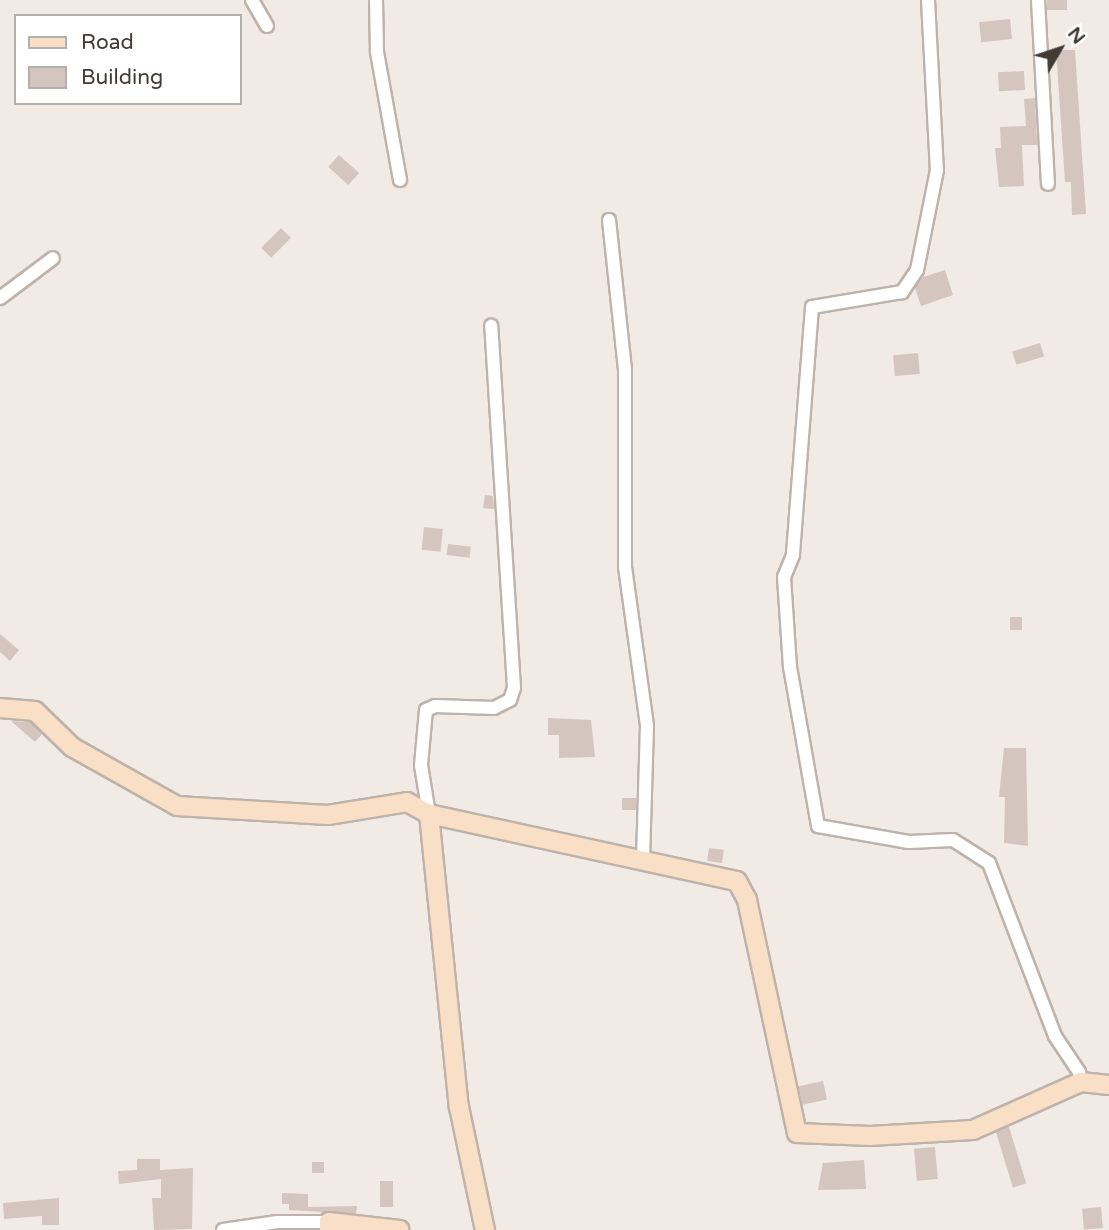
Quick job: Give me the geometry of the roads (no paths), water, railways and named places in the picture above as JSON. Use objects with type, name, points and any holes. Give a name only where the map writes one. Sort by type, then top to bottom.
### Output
[{"type":"street","points":[[252,0],[267,26]]},
{"type":"street","points":[[376,0],[377,52],[400,180]]},
{"type":"street","points":[[928,0],[937,170],[917,270],[902,292],[812,307],[793,555],[784,577],[790,667],[818,826],[909,842],[953,840],[989,863],[1055,1036],[1079,1072],[1081,1082]]},
{"type":"street","points":[[1038,0],[1048,184]]},
{"type":"street","points":[[609,220],[625,369],[625,567],[647,725],[643,859]]},
{"type":"street","points":[[0,298],[53,258]]},
{"type":"street","points":[[485,1230],[459,1108],[429,814],[421,765],[426,710],[435,706],[494,709],[510,700],[514,688],[491,326]]},
{"type":"street","points":[[0,708],[35,711],[72,747],[177,806],[328,815],[407,802],[429,814],[737,881],[747,900],[797,1133],[870,1136],[972,1130],[1081,1082],[1109,1085]]},
{"type":"street","points":[[223,1230],[277,1222],[400,1230]]}]
